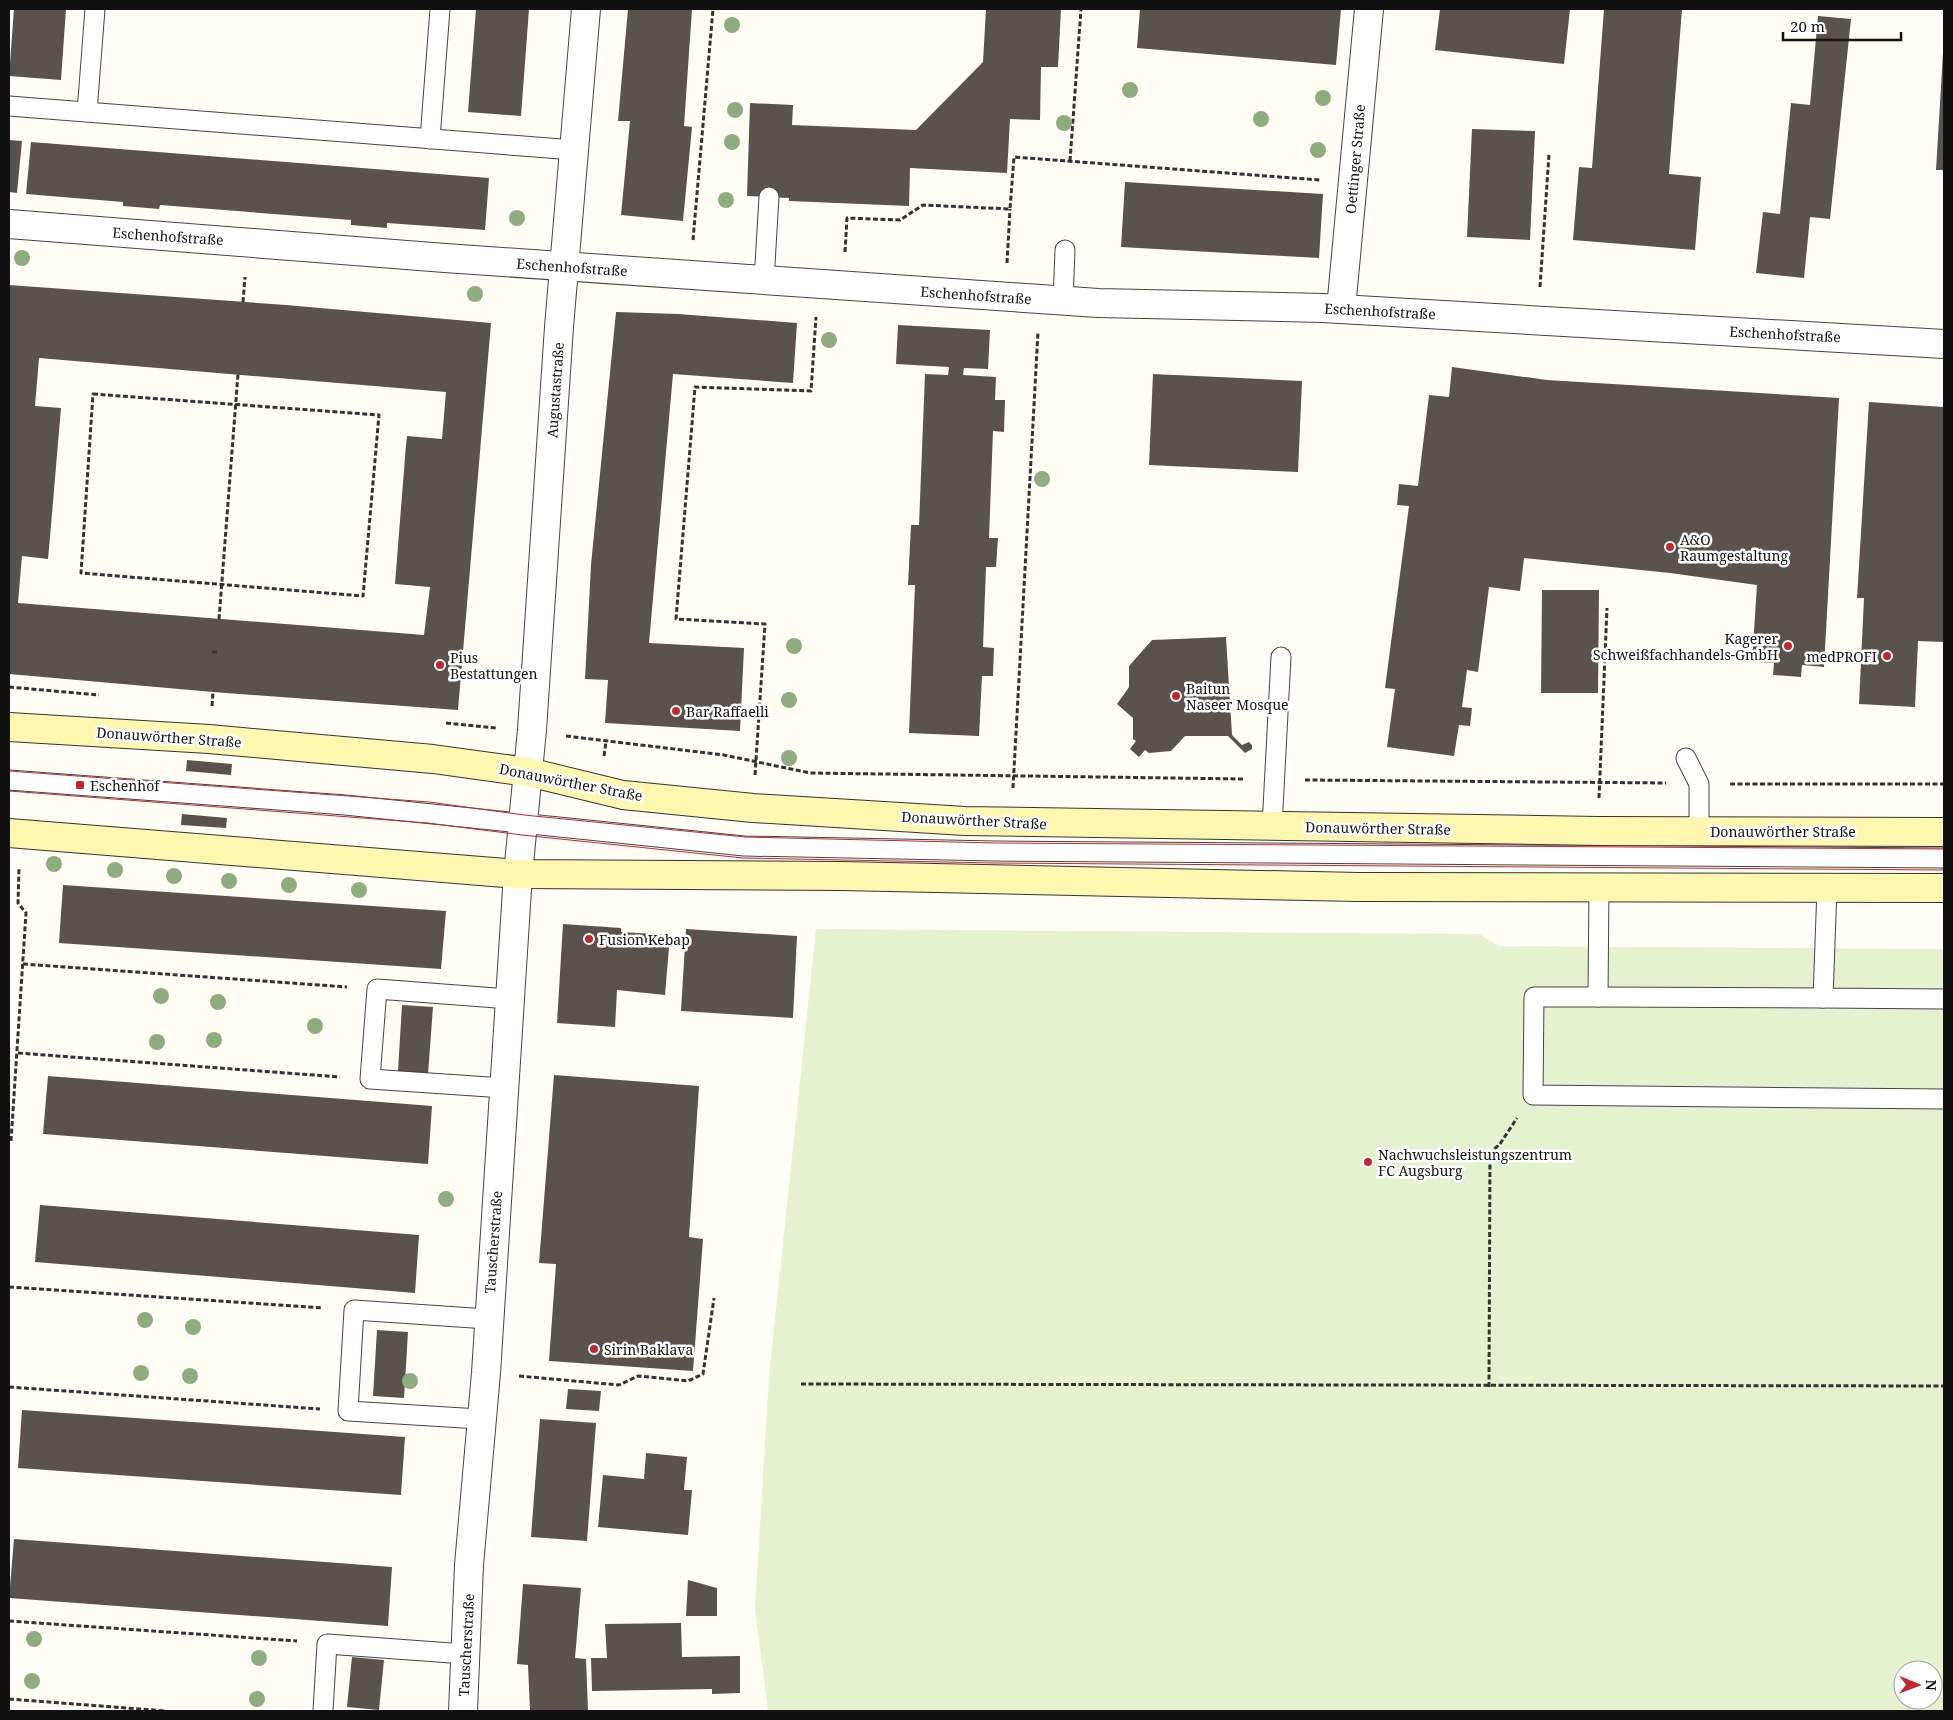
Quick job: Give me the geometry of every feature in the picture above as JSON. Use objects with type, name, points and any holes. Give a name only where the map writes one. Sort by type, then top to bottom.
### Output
[{"type":"main road","name":"Donauwörther Straße","points":[[9,727],[209,739],[433,759],[528,772],[623,795],[752,808],[1010,823],[1599,831],[1944,832]]},
{"type":"main road","points":[[9,833],[518,874],[831,876],[1358,887],[1944,888]]},
{"type":"street","name":"Augustastraße","points":[[528,772],[564,266],[586,9]]},
{"type":"street","name":"Oettinger Straße","points":[[1341,309],[1369,9]]},
{"type":"street","name":"Eschenhofstraße","points":[[9,224],[690,276],[1052,300],[1341,309],[1944,344]]},
{"type":"street","name":"Tauscherstraße","points":[[463,1711],[480,1419],[486,1373],[518,874],[528,772]]},
{"type":"lane","points":[[87,112],[95,9]]},
{"type":"lane","points":[[430,139],[440,9]]},
{"type":"lane","points":[[9,106],[574,150]]},
{"type":"lane","points":[[764,281],[769,198]]},
{"type":"lane","points":[[1052,300],[1065,250]]},
{"type":"lane","points":[[1272,827],[1280,657]]},
{"type":"lane","points":[[1686,758],[1699,784],[1699,831]]},
{"type":"lane","points":[[9,780],[345,805],[744,846],[996,851],[1944,858]]},
{"type":"lane","points":[[1598,888],[1598,997]]},
{"type":"lane","points":[[1824,998],[1827,888]]},
{"type":"lane","points":[[504,1088],[370,1079],[377,989],[510,999]]},
{"type":"lane","points":[[1944,999],[1534,998],[1533,1095],[1944,1098]]},
{"type":"lane","points":[[480,1419],[348,1411],[354,1310],[488,1319]]},
{"type":"lane","points":[[323,1711],[327,1644],[465,1654]]},
{"type":"path","points":[[690,276],[713,9]]},
{"type":"path","points":[[1070,161],[1081,9]]},
{"type":"path","points":[[1538,320],[1549,154]]},
{"type":"path","points":[[1005,297],[1014,157],[1353,182]]},
{"type":"path","points":[[752,808],[765,624],[676,619],[695,387],[811,390],[831,285],[847,218],[900,220],[923,204],[1010,209]]},
{"type":"path","points":[[1010,823],[1052,300]]},
{"type":"path","points":[[219,619],[238,374]]},
{"type":"path","points":[[93,394],[235,404],[379,415],[363,596],[81,573],[93,394]]},
{"type":"path","points":[[1599,831],[1599,782],[1607,608]]},
{"type":"path","points":[[212,652],[219,652]]},
{"type":"path","points":[[436,723],[532,730],[756,760],[810,773],[1699,784],[1944,784]]},
{"type":"path","points":[[11,1142],[26,913],[18,903],[19,869]]},
{"type":"path","points":[[23,964],[377,989]]},
{"type":"path","points":[[18,1054],[370,1079]]},
{"type":"path","points":[[1489,1387],[1490,1153],[1500,1144],[1533,1095]]},
{"type":"path","points":[[9,1287],[354,1310]]},
{"type":"path","points":[[486,1373],[619,1385],[638,1376],[688,1381],[703,1374],[714,1298]]},
{"type":"path","points":[[801,1384],[1489,1387],[1944,1386]]},
{"type":"path","points":[[9,1387],[348,1411]]},
{"type":"path","points":[[9,1621],[327,1644]]},
{"type":"path","points":[[9,1699],[166,1711]]},
{"type":"green space","name":"Nachwuchsleistungszentrum FC Augsburg","points":[[816,929],[1479,934],[1499,946],[1944,949],[1944,1711],[768,1711],[755,1609],[769,1376]]},
{"type":"building","points":[[14,9],[66,9],[61,80],[9,76]]},
{"type":"building","points":[[476,9],[529,9],[521,116],[468,112]]},
{"type":"building","points":[[628,9],[692,9],[684,126],[692,127],[683,221],[621,215],[630,121],[618,121]]},
{"type":"building","points":[[986,9],[1061,9],[1058,67],[1041,67],[1040,120],[1010,119],[1007,173],[910,168],[909,206],[789,201],[789,198],[747,196],[750,103],[793,105],[792,125],[916,130],[983,62]]},
{"type":"building","points":[[1140,9],[1341,9],[1336,65],[1137,48]]},
{"type":"building","points":[[1440,9],[1570,9],[1564,64],[1435,50]]},
{"type":"building","points":[[1604,9],[1682,9],[1669,174],[1701,177],[1695,250],[1573,240],[1579,167],[1592,168]]},
{"type":"building","points":[[1818,16],[1851,19],[1830,219],[1810,217],[1804,278],[1756,273],[1763,212],[1780,214],[1791,103],[1810,105]]},
{"type":"building","points":[[1943,53],[1944,170],[1936,170]]},
{"type":"building","points":[[1472,129],[1535,131],[1530,240],[1467,237]]},
{"type":"building","points":[[9,140],[22,141],[17,193],[9,192]]},
{"type":"building","points":[[31,142],[489,178],[485,230],[387,223],[387,228],[351,225],[351,220],[160,205],[159,209],[123,206],[123,202],[26,194]]},
{"type":"building","points":[[1125,182],[1323,194],[1319,258],[1121,247]]},
{"type":"building","points":[[9,285],[286,305],[491,323],[458,710],[213,692],[9,674]],"holes":[[[39,358],[446,392],[442,439],[407,436],[406,445],[395,584],[430,587],[424,635],[18,603],[22,556],[48,559],[50,537],[61,408],[35,406]]]},
{"type":"building","points":[[616,312],[678,314],[797,323],[793,383],[673,374],[649,643],[744,648],[740,731],[605,723],[608,680],[585,679],[591,565]]},
{"type":"building","points":[[898,325],[990,330],[988,369],[964,368],[963,375],[996,377],[995,400],[1005,400],[1004,432],[993,431],[989,538],[998,538],[996,567],[986,567],[983,647],[994,648],[993,676],[982,676],[979,736],[909,733],[915,585],[908,585],[911,525],[919,525],[925,374],[948,375],[949,367],[896,364]]},
{"type":"building","points":[[1452,367],[1547,380],[1839,398],[1824,667],[1802,665],[1801,677],[1773,675],[1774,663],[1752,662],[1757,585],[1670,573],[1524,558],[1520,591],[1489,587],[1478,672],[1467,670],[1462,707],[1472,708],[1470,726],[1459,725],[1454,756],[1387,747],[1395,689],[1385,688],[1409,506],[1397,505],[1399,484],[1418,486],[1429,395],[1449,397]]},
{"type":"building","points":[[1153,374],[1302,381],[1298,472],[1149,465]]},
{"type":"building","points":[[1869,402],[1944,407],[1944,642],[1918,641],[1915,707],[1859,704],[1864,598],[1857,598]]},
{"type":"building","points":[[1542,590],[1599,590],[1598,693],[1541,693]]},
{"type":"building","name":"Baitun Naseer Mosque","points":[[1226,637],[1232,735],[1242,745],[1249,742],[1252,745],[1252,749],[1245,753],[1228,736],[1185,736],[1171,751],[1149,753],[1145,750],[1139,757],[1130,749],[1136,741],[1133,739],[1133,718],[1117,704],[1129,687],[1129,666],[1152,640]]},
{"type":"building","points":[[187,760],[232,764],[231,775],[186,771]]},
{"type":"building","points":[[182,814],[227,818],[226,828],[181,825]]},
{"type":"building","points":[[63,885],[446,911],[441,969],[59,943]]},
{"type":"building","points":[[563,924],[621,928],[621,932],[670,935],[665,995],[617,990],[615,1027],[557,1023]]},
{"type":"building","points":[[686,929],[797,936],[793,1018],[681,1011]]},
{"type":"building","points":[[402,1005],[433,1007],[428,1074],[398,1071]]},
{"type":"building","points":[[554,1075],[699,1086],[689,1237],[703,1239],[693,1371],[549,1361],[556,1264],[539,1263]]},
{"type":"building","points":[[48,1076],[432,1106],[428,1164],[43,1134]]},
{"type":"building","points":[[40,1205],[419,1235],[415,1293],[35,1262]]},
{"type":"building","points":[[377,1330],[408,1332],[404,1398],[373,1396]]},
{"type":"building","points":[[568,1389],[601,1391],[599,1411],[566,1409]]},
{"type":"building","points":[[22,1410],[405,1437],[401,1495],[18,1468]]},
{"type":"building","points":[[540,1419],[596,1423],[587,1541],[531,1537]]},
{"type":"building","points":[[646,1453],[687,1457],[684,1490],[692,1490],[688,1535],[598,1527],[603,1475],[644,1479]]},
{"type":"building","points":[[14,1539],[392,1567],[388,1626],[9,1598]]},
{"type":"building","points":[[688,1580],[717,1588],[717,1616],[686,1616]]},
{"type":"building","points":[[523,1584],[581,1588],[575,1658],[586,1659],[588,1711],[530,1711],[528,1665],[517,1664]]},
{"type":"building","points":[[681,1623],[682,1657],[740,1656],[740,1693],[712,1694],[712,1689],[592,1691],[591,1658],[607,1658],[605,1624]]},
{"type":"building","points":[[352,1657],[384,1660],[379,1710],[347,1707]]},
{"type":"tram line","points":[[9,771],[429,802],[524,815],[745,837],[996,843],[1944,849]]},
{"type":"tram line","points":[[9,791],[428,823],[522,835],[743,858],[995,863],[1944,870]]},
{"type":"place","name":"A&O Raumgestaltung","points":[[1670,547]]},
{"type":"place","name":"Kagerer Schweißfachhandels-GmbH","points":[[1788,646]]},
{"type":"place","name":"medPROFI","points":[[1887,656]]},
{"type":"place","name":"Pius Bestattungen","points":[[440,665]]},
{"type":"place","name":"Baitun Naseer Mosque","points":[[1176,696]]},
{"type":"place","name":"Bar Raffaelli","points":[[676,711]]},
{"type":"place","name":"Eschenhof","points":[[80,785]]},
{"type":"place","name":"Fusion Kebap","points":[[589,939]]},
{"type":"place","name":"Nachwuchsleistungszentrum FC Augsburg","points":[[1368,1162]]},
{"type":"place","name":"Sirin Baklava","points":[[594,1349]]}]
